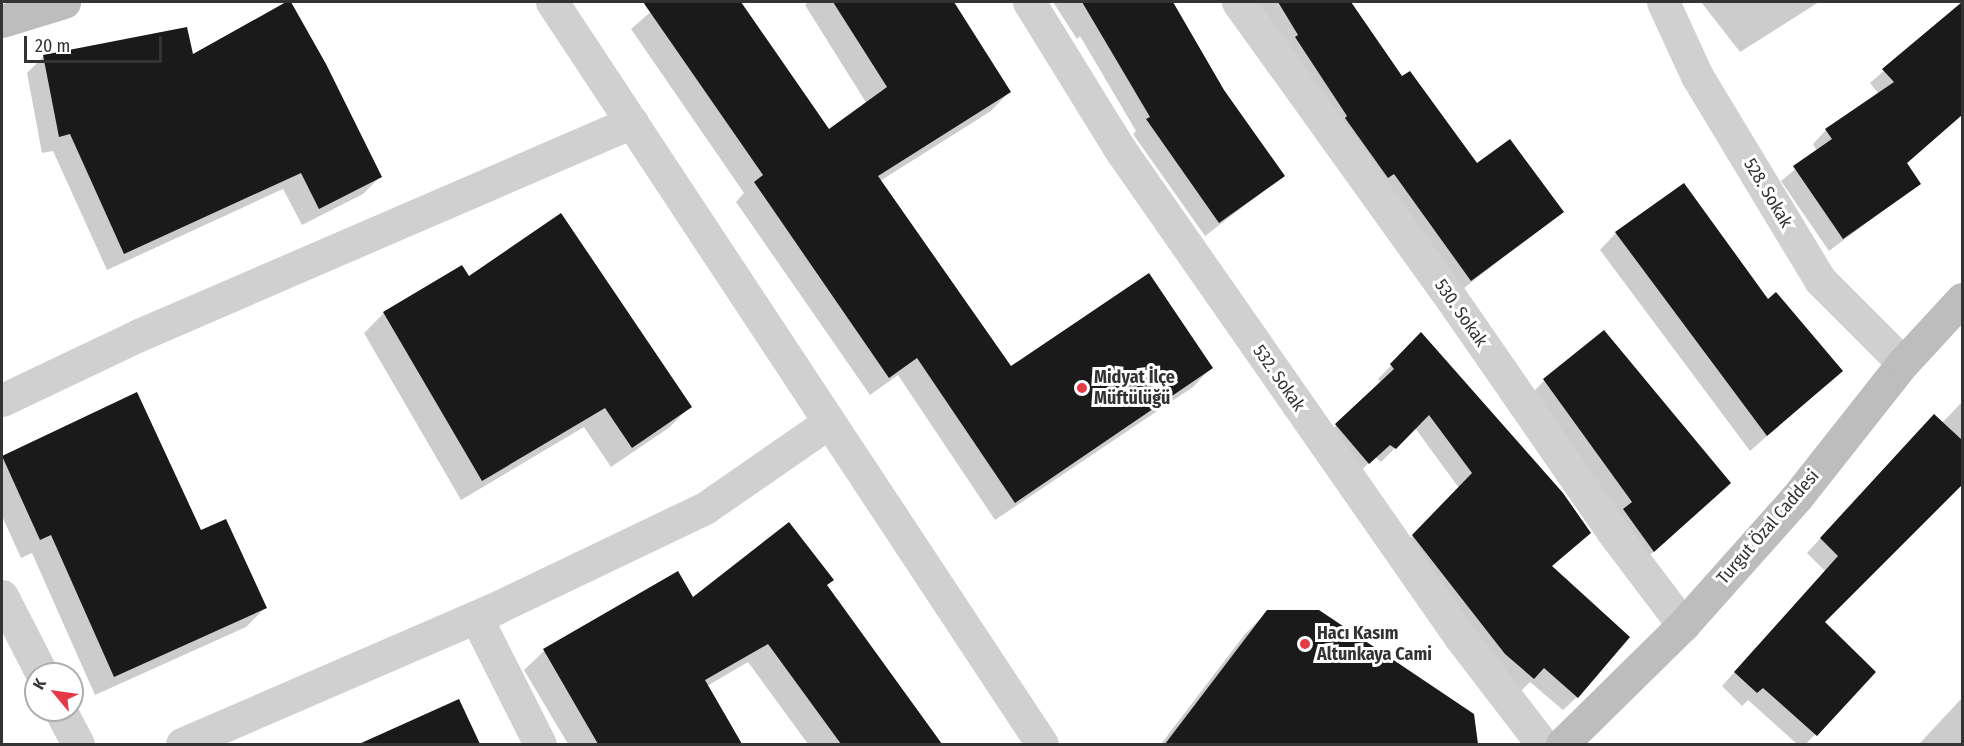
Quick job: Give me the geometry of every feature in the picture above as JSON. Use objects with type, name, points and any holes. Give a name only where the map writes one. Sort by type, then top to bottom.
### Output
[{"type":"street","points":[[2,21],[64,2]]},
{"type":"street","points":[[552,2],[1042,744]]},
{"type":"street","name":"532. Sokak","points":[[1029,2],[1119,148],[1460,637],[1542,744]]},
{"type":"street","name":"530. Sokak","points":[[1238,2],[1446,291],[1612,531],[1683,625]]},
{"type":"street","name":"528. Sokak","points":[[1664,2],[1697,76],[1820,280],[1903,363]]},
{"type":"street","points":[[2,400],[139,335],[632,122]]},
{"type":"street","name":"Turgut Özal Caddesi","points":[[1562,744],[1683,625],[1797,497],[1903,363],[1962,299]]},
{"type":"street","points":[[182,744],[476,617],[705,508],[829,422]]},
{"type":"street","points":[[2,596],[36,662]]},
{"type":"street","points":[[476,617],[540,744]]},
{"type":"street","points":[[66,722],[78,744]]},
{"type":"building","points":[[286,2],[291,2],[326,64],[382,177],[319,209],[301,173],[124,254],[70,134],[59,137],[43,55],[187,27],[193,54]]},
{"type":"building","points":[[643,2],[741,2],[829,129],[887,87],[833,2],[954,2],[1011,92],[878,176],[1011,366],[1149,273],[1213,368],[1015,503],[917,358],[889,378],[754,182],[763,175]]},
{"type":"building","points":[[1082,2],[1173,2],[1224,90],[1285,176],[1219,223],[1146,119],[1150,117]]},
{"type":"building","points":[[1278,2],[1351,2],[1402,76],[1410,71],[1477,163],[1510,139],[1564,212],[1471,281],[1394,174],[1388,178],[1345,118],[1347,116],[1295,37],[1298,35]]},
{"type":"building","points":[[1962,2],[1962,115],[1907,163],[1921,184],[1843,239],[1793,166],[1832,139],[1825,129],[1894,82],[1882,69]]},
{"type":"building","points":[[1684,183],[1768,299],[1776,292],[1843,371],[1767,436],[1615,232]]},
{"type":"building","points":[[561,213],[692,407],[632,448],[605,408],[482,481],[383,312],[462,265],[469,276]]},
{"type":"building","points":[[1604,330],[1731,483],[1654,552],[1623,509],[1632,502],[1543,379]]},
{"type":"building","points":[[1421,332],[1563,493],[1591,533],[1552,566],[1630,637],[1578,698],[1544,668],[1534,679],[1505,654],[1412,535],[1472,473],[1429,415],[1396,449],[1390,445],[1369,464],[1335,424],[1394,369],[1390,364]]},
{"type":"building","points":[[137,392],[201,530],[226,519],[267,608],[114,677],[51,535],[40,540],[2,456]]},
{"type":"building","points":[[1934,414],[1962,440],[1962,485],[1825,622],[1876,672],[1817,736],[1763,688],[1757,693],[1734,672],[1838,556],[1820,538]]},
{"type":"building","points":[[789,522],[834,580],[827,585],[942,744],[841,744],[768,644],[705,680],[742,744],[598,744],[543,649],[678,571],[693,597]]},
{"type":"building","name":"Hacı Kasım Altunkaya Cami","points":[[1267,610],[1319,610],[1474,714],[1478,744],[1165,744]]},
{"type":"building","points":[[459,699],[480,744],[359,744]]},
{"type":"place","name":"Midyat İlçe Müftülüğü","points":[[1082,388]]},
{"type":"place","name":"Hacı Kasım Altunkaya Cami","points":[[1305,644]]}]
